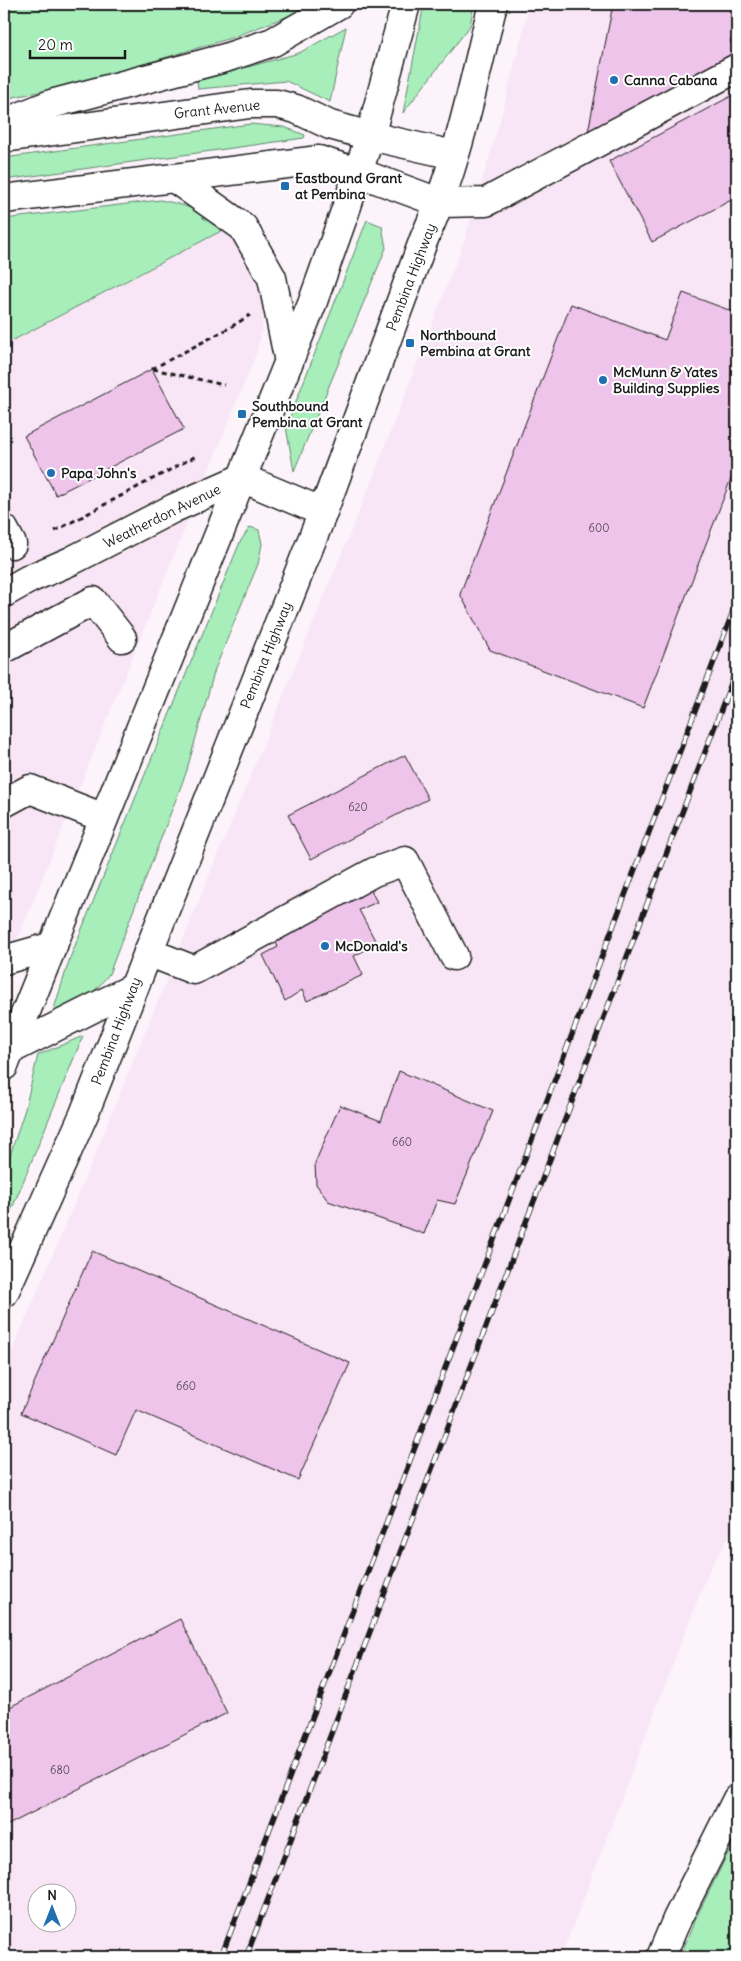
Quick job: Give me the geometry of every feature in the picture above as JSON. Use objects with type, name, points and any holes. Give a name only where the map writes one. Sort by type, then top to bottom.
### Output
[{"type":"main road","points":[[4,123],[51,104],[225,58],[273,42],[339,4]]},
{"type":"main road","points":[[6,1056],[53,946],[289,362],[344,215],[370,136],[406,4]]},
{"type":"main road","name":"Pembina Highway","points":[[4,1294],[84,1114],[323,512],[424,239],[441,203],[482,54],[493,4]]},
{"type":"main road","points":[[4,199],[318,160],[357,172],[441,203],[486,202],[737,68]]},
{"type":"main road","name":"Grant Avenue","points":[[4,138],[250,104],[277,104],[296,109],[330,125],[454,155]]},
{"type":"main road","points":[[174,178],[243,226],[272,278],[289,362]]},
{"type":"main road","points":[[242,478],[323,512]]},
{"type":"main road","name":"Weatherdon Avenue","points":[[4,593],[174,508],[242,478]]},
{"type":"main road","points":[[4,649],[93,601],[122,638]]},
{"type":"main road","points":[[4,802],[30,789],[104,818]]},
{"type":"main road","points":[[148,952],[194,970],[374,872],[404,861],[454,956]]},
{"type":"main road","points":[[4,960],[53,946]]},
{"type":"main road","points":[[6,1056],[133,988]]},
{"type":"main road","points":[[661,1957],[677,1919],[737,1799]]},
{"type":"path","points":[[224,386],[152,369],[231,327],[254,312]]},
{"type":"path","points":[[55,531],[196,456]]},
{"type":"shaded area","points":[[530,4],[737,4],[737,1522],[708,1572],[561,1957],[4,1957],[4,1371],[372,480],[465,239],[499,125]]},
{"type":"shaded area","points":[[225,229],[240,245],[252,265],[260,293],[263,308],[262,329],[256,354],[4,972],[4,346]]},
{"type":"green space","points":[[4,4],[308,4],[291,15],[231,38],[73,85],[4,99]]},
{"type":"green space","points":[[424,4],[474,4],[470,26],[403,113]]},
{"type":"green space","points":[[346,27],[330,102],[286,81],[198,89],[197,81],[299,53]]},
{"type":"green space","points":[[250,124],[284,127],[305,135],[304,138],[4,180],[4,158]]},
{"type":"green space","points":[[160,200],[195,210],[225,229],[4,345],[4,219]]},
{"type":"green space","points":[[367,220],[382,226],[386,248],[294,471],[286,427]]},
{"type":"green space","points":[[250,527],[259,530],[262,544],[258,564],[215,669],[186,773],[109,974],[84,1000],[52,1015],[70,958],[240,542]]},
{"type":"green space","points":[[83,1036],[4,1226],[4,1174],[25,1109],[38,1055]]},
{"type":"green space","points":[[737,1835],[737,1947],[730,1957],[680,1957],[695,1920]]},
{"type":"building","points":[[613,4],[737,4],[737,37],[730,41],[737,52],[588,132]]},
{"type":"building","points":[[737,93],[737,197],[652,242],[609,161]]},
{"type":"building","points":[[683,293],[737,313],[737,463],[643,708],[490,650],[460,594],[571,304],[665,340]]},
{"type":"building","points":[[152,369],[184,429],[56,495],[24,436]]},
{"type":"building","points":[[405,755],[428,799],[311,859],[288,815]]},
{"type":"building","name":"McDonald's","points":[[370,889],[377,902],[359,910],[377,944],[354,956],[363,975],[307,1001],[302,990],[285,1001],[263,955],[278,947],[274,938]]},
{"type":"building","points":[[399,1071],[493,1111],[455,1204],[437,1200],[424,1234],[328,1201],[316,1184],[315,1163],[340,1105],[381,1121]]},
{"type":"building","points":[[92,1251],[350,1363],[298,1480],[136,1410],[116,1455],[21,1413]]},
{"type":"building","points":[[180,1619],[227,1713],[4,1827],[4,1710]]},
{"type":"building","points":[[110,1950],[113,1957],[96,1957]]},
{"type":"railway","points":[[221,1957],[737,601]]},
{"type":"railway","points":[[246,1957],[737,668]]},
{"type":"place","name":"Canna Cabana","points":[[614,80]]},
{"type":"place","name":"Eastbound Grant at Pembina","points":[[285,186]]},
{"type":"place","name":"Northbound Pembina at Grant","points":[[410,343]]},
{"type":"place","name":"McMunn & Yates Building Supplies","points":[[603,380]]},
{"type":"place","name":"Southbound Pembina at Grant","points":[[242,414]]},
{"type":"place","name":"Papa John's","points":[[51,473]]},
{"type":"place","name":"McDonald's","points":[[325,946]]}]
